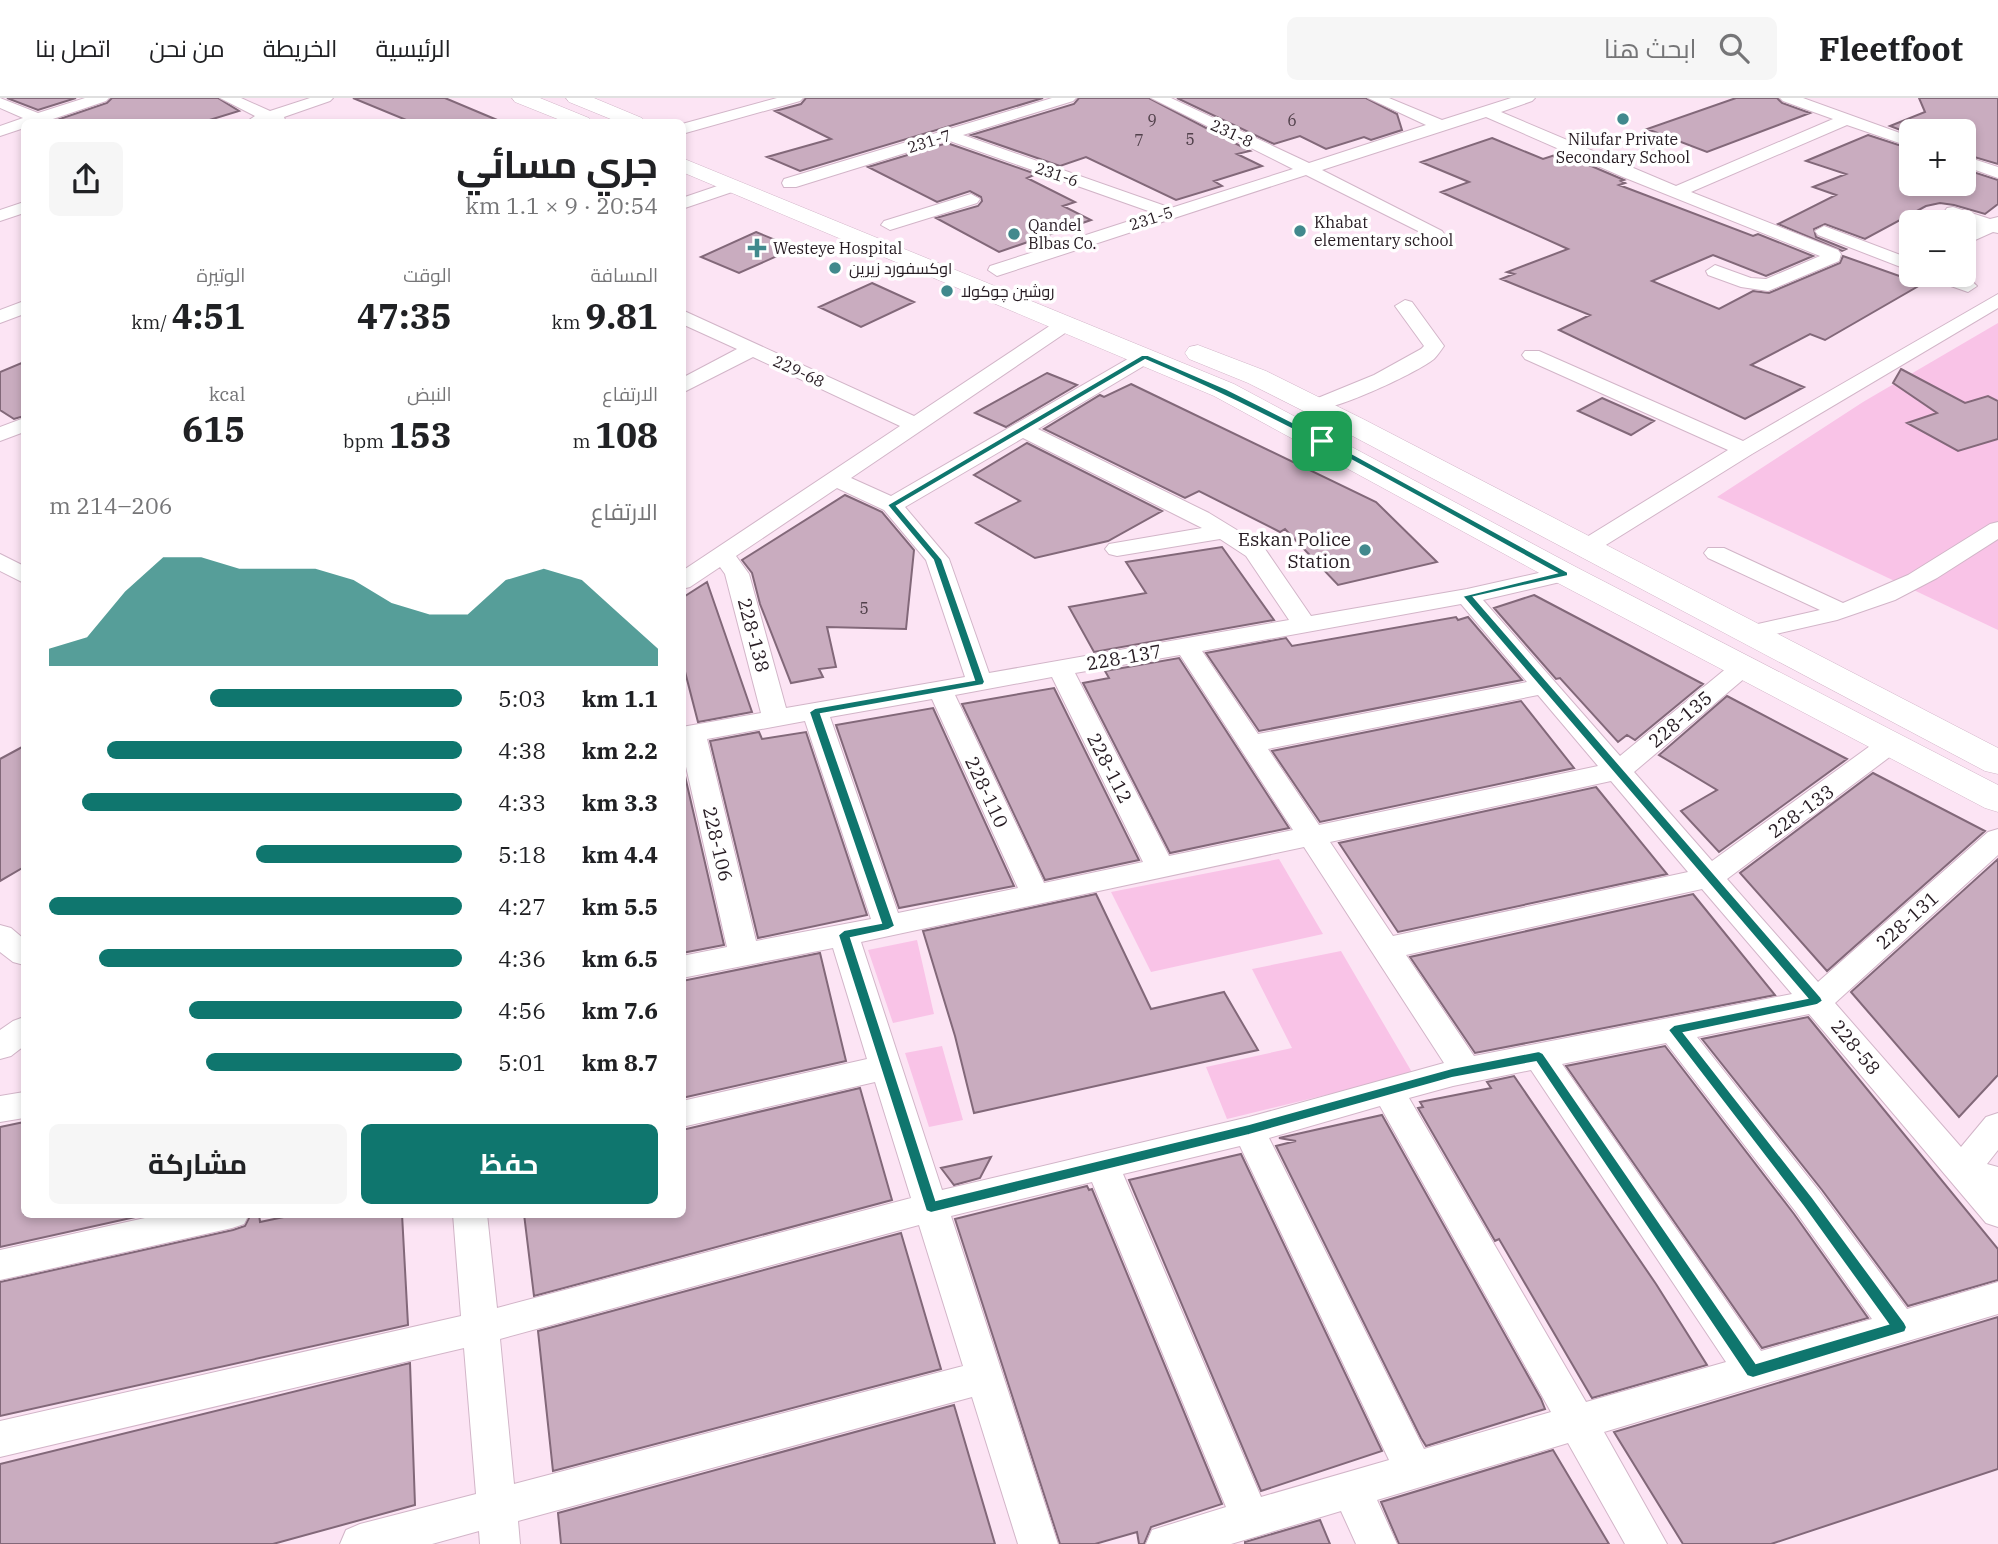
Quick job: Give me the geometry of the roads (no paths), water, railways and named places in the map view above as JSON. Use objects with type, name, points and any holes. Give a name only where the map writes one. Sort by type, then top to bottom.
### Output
[{"type":"main road","points":[[522,98],[574,119]]},
{"type":"main road","points":[[576,98],[628,119]]},
{"type":"main road","points":[[686,143],[1257,377],[1355,426],[1743,667],[1998,800]]},
{"type":"main road","points":[[686,166],[1224,390],[1322,441],[1575,561],[1749,633],[1998,763]]},
{"type":"main road","points":[[1322,441],[1355,426]]},
{"type":"street","points":[[36,119],[101,98]]},
{"type":"street","points":[[228,98],[265,119]]},
{"type":"street","points":[[273,119],[324,98]]},
{"type":"street","points":[[686,128],[795,98]]},
{"type":"street","name":"231-7","points":[[790,183],[1068,98]]},
{"type":"street","name":"231-8","points":[[1158,98],[1305,168],[1436,235]]},
{"type":"street","points":[[1376,98],[1439,125]]},
{"type":"street","name":"231-5","points":[[997,270],[1167,212],[1527,98]]},
{"type":"street","points":[[1788,98],[1899,138]]},
{"type":"street","points":[[0,102],[27,119]]},
{"type":"street","points":[[1486,111],[1676,192],[1832,254],[1833,257],[1768,285],[1748,283],[1715,271]]},
{"type":"street","points":[[1676,192],[1847,119]]},
{"type":"street","points":[[0,131],[21,124]]},
{"type":"street","name":"231-6","points":[[947,135],[1167,212]]},
{"type":"street","points":[[1976,165],[1998,173]]},
{"type":"street","points":[[686,203],[733,186]]},
{"type":"street","points":[[890,225],[971,199]]},
{"type":"street","points":[[0,216],[21,208]]},
{"type":"street","points":[[1976,219],[1996,225]]},
{"type":"street","points":[[1976,234],[1996,225]]},
{"type":"street","points":[[1824,231],[1899,260]]},
{"type":"street","name":"228-137","points":[[687,734],[1467,596],[1575,561],[1744,449],[1998,300]]},
{"type":"street","points":[[1315,406],[1409,367],[1432,353],[1434,346],[1405,306]]},
{"type":"street","points":[[0,317],[21,308]]},
{"type":"street","name":"229-68","points":[[686,318],[916,425]]},
{"type":"street","points":[[686,580],[1067,323]]},
{"type":"street","points":[[686,385],[752,349]]},
{"type":"street","points":[[1532,355],[1744,449]]},
{"type":"street","points":[[892,505],[1145,357]]},
{"type":"street","points":[[0,435],[21,425]]},
{"type":"street","points":[[1022,429],[1255,551],[1304,625]]},
{"type":"street","points":[[836,479],[892,505],[937,559],[980,682]]},
{"type":"street","points":[[1749,633],[1790,626],[1842,611],[1905,586],[1998,529]]},
{"type":"street","points":[[1117,548],[1222,532]]},
{"type":"street","points":[[1716,553],[1842,611]]},
{"type":"street","name":"228-138","points":[[724,555],[737,574],[776,718]]},
{"type":"street","name":"228-58","points":[[1467,596],[1998,1213]]},
{"type":"street","points":[[1187,646],[1466,1071]]},
{"type":"street","name":"228-135","points":[[1618,771],[1743,667]]},
{"type":"street","name":"228-112","points":[[1060,668],[1160,867]]},
{"type":"street","points":[[1251,744],[1545,686]]},
{"type":"street","name":"228-110","points":[[940,689],[1035,894]]},
{"type":"street","points":[[815,712],[888,926]]},
{"type":"street","name":"228-106","points":[[687,734],[744,954]]},
{"type":"street","name":"228-133","points":[[1710,877],[1890,744]]},
{"type":"street","points":[[686,966],[1618,771]]},
{"type":"street","name":"228-131","points":[[1817,1001],[1998,839]]},
{"type":"street","points":[[1386,949],[1710,877]]},
{"type":"street","points":[[844,935],[1038,1544]]},
{"type":"street","points":[[0,936],[21,952]]},
{"type":"street","points":[[0,1439],[481,1328],[931,1207],[1249,1129],[1466,1071],[1817,1001]]},
{"type":"street","points":[[1674,1030],[1808,1202],[1899,1327]]},
{"type":"street","points":[[0,1047],[21,1031]]},
{"type":"street","points":[[1539,1056],[1753,1371]]},
{"type":"street","points":[[686,1113],[886,1067]]},
{"type":"street","points":[[1389,1093],[1647,1544]]},
{"type":"street","points":[[0,1110],[21,1106]]},
{"type":"street","points":[[1998,1126],[1961,1171],[1998,1181]]},
{"type":"street","points":[[1249,1129],[1415,1471]]},
{"type":"street","points":[[1102,1165],[1251,1520]]},
{"type":"street","points":[[0,1265],[214,1218]]},
{"type":"street","points":[[470,1218],[499,1525]]},
{"type":"street","points":[[1166,1544],[1998,1298]]},
{"type":"street","points":[[360,1544],[499,1525],[985,1377]]},
{"type":"street","points":[[1351,1490],[1377,1544]]},
{"type":"place","name":"Nilufar Private Secondary School","points":[[1623,119]]},
{"type":"place","name":"Khabat elementary school","points":[[1300,231]]},
{"type":"place","name":"Qandel Blbas Co.","points":[[1014,234]]},
{"type":"place","name":"Westeye Hospital","points":[[757,248]]},
{"type":"place","name":"اوكسفورد زيرين","points":[[835,268]]},
{"type":"place","name":"روشين چوكولا","points":[[947,291]]},
{"type":"place","name":"Eskan Police Station","points":[[1365,550]]}]
